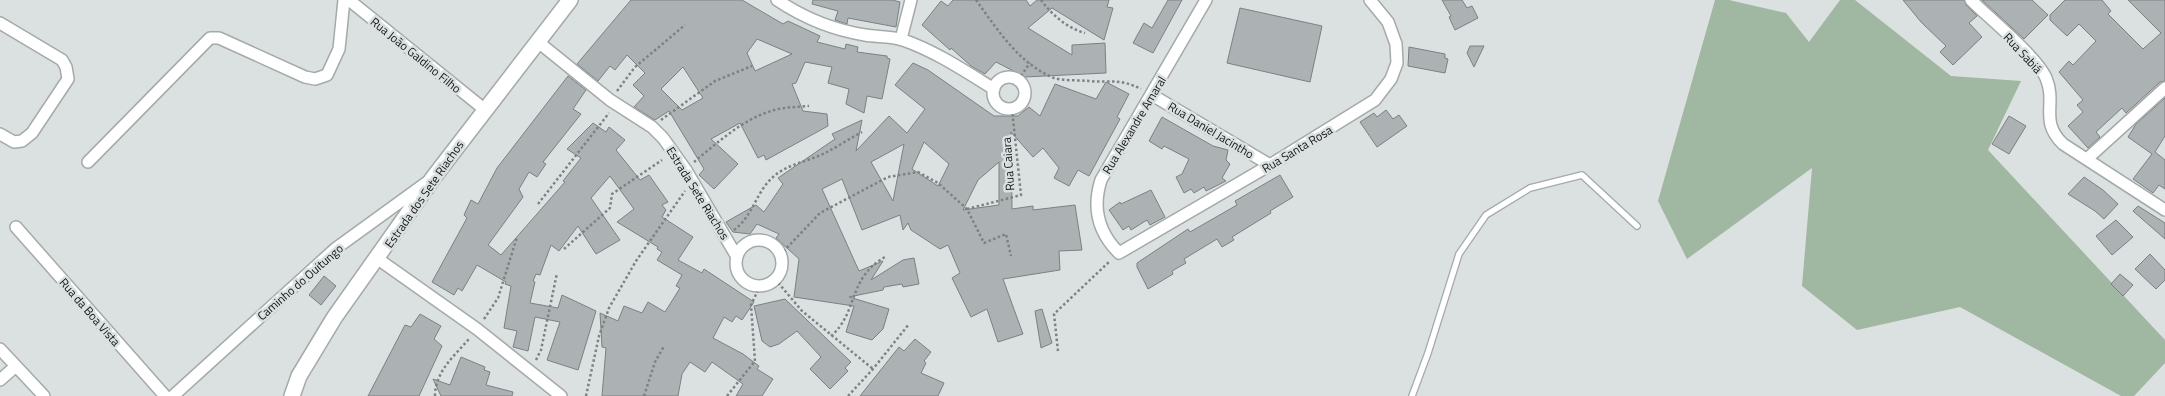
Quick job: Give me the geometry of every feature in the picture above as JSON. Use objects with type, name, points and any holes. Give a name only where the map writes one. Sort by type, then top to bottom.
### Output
[{"type":"street","points":[[88,162],[210,38],[219,38],[305,77],[315,79],[327,75],[339,49],[344,0]]},
{"type":"street","name":"Rua João Galdino Filho","points":[[349,0],[484,109]]},
{"type":"street","name":"Estrada dos Sete Riachos","points":[[292,396],[299,376],[316,347],[434,178],[484,109],[570,0]]},
{"type":"street","points":[[777,0],[793,10],[829,27],[865,35],[901,39],[938,55],[994,89],[997,103],[1001,107],[1012,109],[1024,99],[1024,89],[1018,80],[1004,78],[994,89]]},
{"type":"street","points":[[901,39],[911,0]]},
{"type":"street","name":"Rua Alexandre Amaral","points":[[1119,253],[1109,243],[1103,232],[1097,216],[1096,194],[1101,180],[1206,0]]},
{"type":"street","name":"Rua Santa Rosa","points":[[1119,253],[1270,165],[1375,100],[1391,79],[1397,64],[1396,44],[1388,22],[1370,0]]},
{"type":"street","name":"Rua Sabiá","points":[[1971,0],[2040,66],[2050,88],[2048,117],[2050,128],[2062,144],[2088,158],[2165,210]]},
{"type":"street","points":[[0,22],[62,60],[66,67],[68,78],[32,133],[18,142],[0,134]]},
{"type":"street","name":"Estrada Sete Riachos","points":[[537,41],[613,102],[652,127],[674,152],[686,170],[738,257]]},
{"type":"street","points":[[2088,158],[2164,91]]},
{"type":"street","name":"Rua Daniel Jacintho","points":[[1152,95],[1270,165]]},
{"type":"street","name":"Caminho do Ouitungo","points":[[173,396],[336,249],[434,178]]},
{"type":"street","name":"Rua da Boa Vista","points":[[16,228],[165,396]]},
{"type":"street","points":[[760,241],[773,245],[780,255],[781,271],[775,279],[760,286],[749,284],[742,279],[737,264],[738,257],[746,245],[760,241]]},
{"type":"street","points":[[378,259],[425,290],[561,396]]},
{"type":"street","points":[[0,349],[44,396]]},
{"type":"street","points":[[0,380],[16,366]]},
{"type":"lane","points":[[1412,396],[1428,352],[1458,254],[1486,215],[1530,188],[1582,175],[1637,226]]},
{"type":"path","points":[[976,0],[1018,54],[1030,64],[1056,78],[1092,82],[1126,81],[1152,95]]},
{"type":"path","points":[[1041,0],[1062,20],[1074,29],[1084,33]]},
{"type":"path","points":[[538,204],[613,102],[635,67],[685,25]]},
{"type":"path","points":[[1018,80],[1030,64]]},
{"type":"path","points":[[652,127],[715,81],[752,66]]},
{"type":"path","points":[[686,170],[727,135],[757,117],[775,110],[809,106]]},
{"type":"path","name":"Rua Caiara","points":[[967,209],[1021,195],[1012,109]]},
{"type":"path","points":[[725,236],[741,225],[767,183],[778,173],[823,154],[862,132]]},
{"type":"path","points":[[564,249],[610,208],[612,194],[674,152]]},
{"type":"path","points":[[780,255],[820,213],[888,177],[918,172],[938,183],[967,209],[984,243],[1006,234],[1010,256]]},
{"type":"path","points":[[586,396],[598,336],[609,308],[636,261],[691,181]]},
{"type":"path","points":[[435,396],[435,387],[440,373],[477,329],[498,298],[517,237]]},
{"type":"path","points":[[1058,351],[1054,314],[1119,253]]},
{"type":"path","points":[[831,336],[843,322],[857,286],[869,267],[887,256]]},
{"type":"path","points":[[530,372],[541,350],[557,273]]},
{"type":"path","points":[[775,279],[802,311],[873,369]]},
{"type":"path","points":[[727,396],[755,361],[752,305],[760,286]]},
{"type":"path","points":[[848,396],[873,369],[908,324]]},
{"type":"path","points":[[644,396],[655,362],[664,346]]},
{"type":"green space","points":[[1715,0],[1729,0],[1786,13],[1809,42],[1840,0],[1855,0],[1951,76],[2021,81],[1988,150],[2165,340],[2165,363],[2134,396],[2121,396],[1960,307],[1857,330],[1802,286],[1812,168],[1687,259],[1658,201]]},
{"type":"building","points":[[631,0],[742,0],[783,24],[788,21],[820,36],[817,42],[845,49],[846,44],[858,47],[857,52],[887,56],[890,59],[882,99],[867,96],[864,113],[846,104],[849,89],[828,83],[832,67],[805,62],[796,83],[792,84],[803,111],[827,114],[828,126],[766,160],[764,155],[758,158],[740,123],[711,139],[738,164],[714,189],[699,175],[704,169],[669,111],[655,120],[634,107],[644,96],[633,85],[645,73],[627,55],[615,70],[610,66],[598,81],[577,64]],"holes":[[[757,39],[792,54],[755,71],[747,53]],[[683,67],[703,98],[682,110],[661,89]]]},
{"type":"building","points":[[813,0],[892,0],[900,2],[896,27],[848,18],[847,24],[835,20],[838,11],[812,4]]},
{"type":"building","points":[[953,0],[1026,0],[1030,6],[1037,0],[1109,0],[1107,7],[1113,8],[1104,40],[1052,8],[1028,28],[1072,55],[1072,45],[1105,43],[1106,73],[1025,77],[996,62],[985,74],[971,66],[951,48],[950,50],[922,25],[941,1],[948,6]]},
{"type":"building","points":[[1168,0],[1182,0],[1153,53],[1133,43],[1144,23],[1152,28]]},
{"type":"building","points":[[1442,0],[1462,0],[1467,8],[1472,6],[1478,18],[1455,30],[1449,17],[1451,16]]},
{"type":"building","points":[[1903,0],[1964,0],[1966,5],[1977,16],[1969,23],[1982,37],[1953,65],[1940,52],[1946,46],[1921,22]]},
{"type":"building","points":[[1982,0],[2032,0],[2048,15],[2024,39]]},
{"type":"building","points":[[2065,0],[2102,0],[2111,11],[2108,14],[2143,49],[2161,33],[2128,0],[2165,0],[2165,81],[2160,82],[2126,113],[2122,108],[2096,132],[2100,137],[2088,148],[2068,126],[2083,112],[2077,105],[2083,100],[2059,72],[2069,61],[2073,65],[2096,41],[2079,24],[2067,36],[2050,20],[2050,15]]},
{"type":"building","points":[[1240,8],[1322,26],[1310,82],[1227,63]]},
{"type":"building","points":[[1470,46],[1484,46],[1474,67],[1467,53]]},
{"type":"building","points":[[1409,47],[1445,54],[1445,58],[1448,59],[1445,73],[1408,66]]},
{"type":"building","points":[[913,63],[928,70],[994,116],[1018,116],[1029,107],[1040,116],[1055,84],[1096,99],[1106,82],[1129,94],[1117,117],[1120,119],[1089,176],[1078,170],[1069,186],[1054,178],[1059,168],[1043,148],[1033,157],[1011,132],[1012,209],[1033,206],[1033,210],[1075,205],[1082,250],[1059,251],[1060,270],[1003,279],[1023,334],[998,342],[987,309],[971,317],[952,278],[960,273],[948,245],[940,249],[911,230],[908,223],[903,230],[900,215],[862,230],[842,179],[822,189],[859,271],[883,261],[871,280],[903,260],[914,258],[919,284],[903,287],[902,284],[884,287],[883,290],[849,297],[889,309],[883,329],[872,340],[846,332],[854,306],[794,297],[799,259],[776,238],[779,234],[757,224],[750,234],[733,232],[726,222],[756,205],[764,212],[783,184],[778,178],[835,139],[832,134],[862,120],[856,151],[889,116],[907,133],[925,109],[895,85]],"holes":[[[924,142],[949,164],[938,186],[912,169]],[[904,144],[893,201],[871,162]],[[999,162],[999,205],[963,210],[978,180]]]},
{"type":"building","points":[[568,76],[586,90],[573,109],[581,114],[543,162],[546,164],[537,177],[529,172],[519,189],[523,197],[488,245],[501,255],[565,182],[563,181],[581,158],[567,149],[593,123],[606,132],[609,127],[625,140],[616,150],[640,180],[649,175],[668,202],[662,205],[666,210],[662,217],[693,237],[678,260],[702,273],[704,269],[754,302],[742,320],[736,316],[732,322],[724,317],[713,338],[743,354],[759,366],[757,369],[773,379],[762,396],[736,396],[743,384],[712,362],[705,372],[690,362],[682,374],[678,396],[602,396],[606,348],[602,347],[600,313],[618,321],[624,306],[642,313],[648,302],[665,312],[680,288],[676,286],[682,275],[657,260],[662,252],[657,249],[658,247],[617,222],[634,209],[610,176],[591,198],[620,240],[596,254],[578,226],[559,251],[551,245],[540,275],[536,274],[533,281],[535,282],[530,303],[558,308],[562,295],[596,311],[578,370],[547,360],[560,322],[535,317],[528,351],[513,347],[517,331],[504,328],[511,286],[505,284],[506,282],[477,265],[462,291],[458,288],[454,295],[432,282],[467,218],[464,215],[471,200],[478,204],[497,168]]},
{"type":"building","points":[[2165,98],[2165,136],[2155,152],[2165,160],[2165,189],[2159,185],[2153,193],[2133,179],[2152,154],[2128,137],[2136,124]]},
{"type":"building","points":[[1386,110],[1393,119],[1399,115],[1407,126],[1377,147],[1360,122],[1374,113],[1377,117]]},
{"type":"building","points":[[2009,116],[2026,126],[2009,154],[1992,144]]},
{"type":"building","points":[[1162,117],[1213,146],[1228,150],[1226,160],[1230,164],[1222,178],[1226,181],[1206,191],[1204,187],[1194,193],[1191,189],[1184,193],[1176,177],[1182,174],[1189,159],[1164,146],[1162,149],[1149,141]]},
{"type":"building","points":[[1280,175],[1293,197],[1232,237],[1234,240],[1222,247],[1217,239],[1184,259],[1186,263],[1172,271],[1173,274],[1148,289],[1137,267],[1137,263],[1188,229],[1190,232],[1237,205],[1235,201]]},
{"type":"building","points":[[2084,177],[2103,190],[2118,204],[2104,219],[2068,194]]},
{"type":"building","points":[[1151,190],[1165,217],[1150,225],[1147,220],[1131,230],[1129,226],[1123,230],[1109,210],[1120,202],[1121,204]]},
{"type":"building","points":[[2138,206],[2165,223],[2165,239],[2133,211]]},
{"type":"building","points":[[2116,220],[2133,237],[2112,255],[2096,236]]},
{"type":"building","points":[[2150,254],[2165,270],[2165,280],[2156,289],[2135,269]]},
{"type":"building","points":[[2120,274],[2133,285],[2123,296],[2111,284]]},
{"type":"building","points":[[324,276],[336,286],[321,305],[309,295]]},
{"type":"building","points":[[785,299],[851,362],[845,368],[848,371],[830,389],[810,369],[821,357],[797,331],[779,344],[770,347],[762,341],[754,306]]},
{"type":"building","points":[[1042,309],[1052,343],[1041,348],[1035,311]]},
{"type":"building","points":[[420,314],[441,326],[434,339],[442,346],[419,396],[368,396],[405,325],[411,327]]},
{"type":"building","points":[[915,339],[931,352],[924,361],[926,363],[921,373],[944,383],[938,396],[860,396],[899,347],[904,351]]},
{"type":"building","points":[[461,357],[485,367],[484,370],[490,372],[486,385],[513,392],[512,396],[441,396],[433,379],[450,385]]}]
